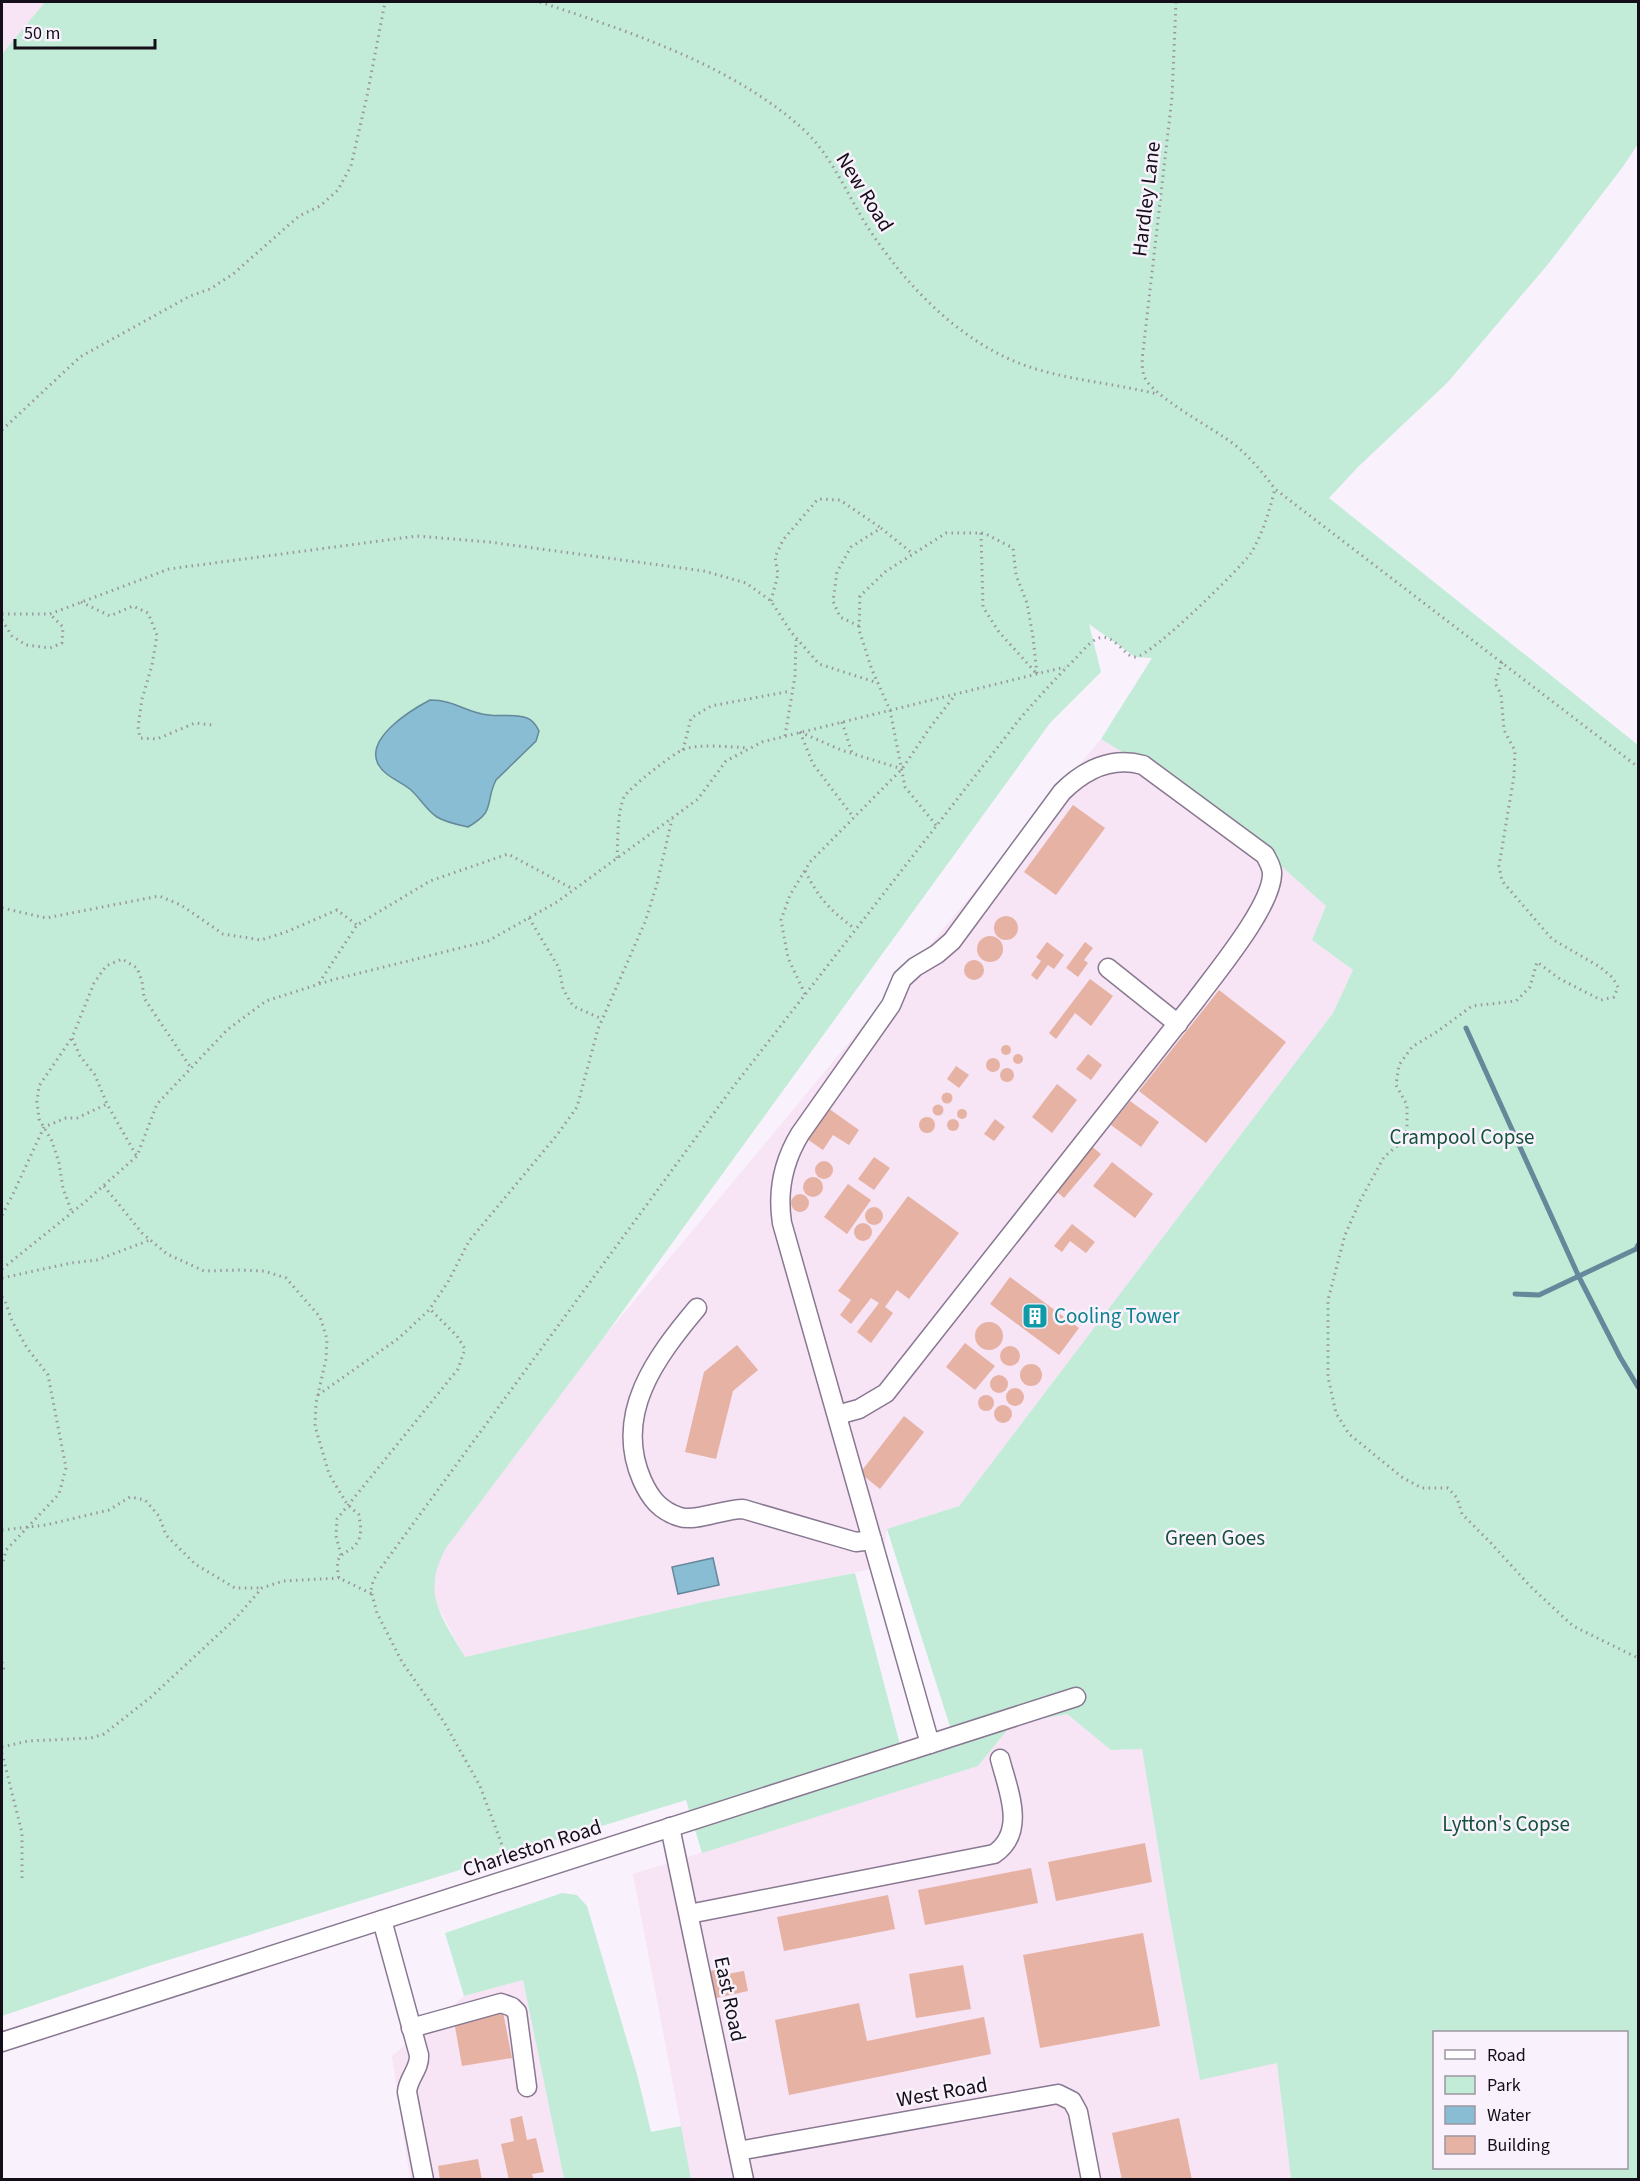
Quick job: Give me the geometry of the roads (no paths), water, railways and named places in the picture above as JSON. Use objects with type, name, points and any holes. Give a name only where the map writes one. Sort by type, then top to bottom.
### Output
[{"type":"lane","points":[[837,1415],[859,1409],[886,1393],[1178,1024],[1261,908],[1271,884],[1272,874],[1265,855],[1143,765],[1121,762],[1100,766],[1076,778],[1062,792],[952,941],[902,979],[891,1005],[800,1134],[786,1160],[781,1187],[782,1223],[930,1744]]},
{"type":"lane","points":[[1108,968],[1178,1024]]},
{"type":"lane","points":[[697,1308],[669,1342],[646,1377],[636,1409],[632,1430],[633,1454],[647,1490],[655,1502],[665,1511],[682,1518],[694,1518],[730,1509],[743,1509],[856,1542],[863,1543],[872,1540]]},
{"type":"lane","name":"Charleston Road","points":[[2,2042],[1076,1697]]},
{"type":"lane","points":[[689,1914],[994,1854],[1006,1845],[1014,1820],[1000,1759]]},
{"type":"lane","name":"East Road","points":[[670,1827],[744,2180]]},
{"type":"lane","points":[[382,1920],[419,2062],[407,2084],[407,2092],[424,2180]]},
{"type":"lane","points":[[411,2028],[501,2003],[507,2005],[517,2012],[527,2086]]},
{"type":"lane","name":"West Road","points":[[738,2151],[1058,2094],[1072,2101],[1078,2112],[1091,2180]]},
{"type":"water","points":[[430,700],[447,702],[481,714],[522,717],[533,721],[539,731],[536,741],[496,780],[483,816],[468,827],[437,817],[411,790],[385,772],[378,764],[376,754],[378,744],[384,735],[402,718]]},
{"type":"water","points":[[713,1558],[719,1585],[678,1594],[672,1567]]},
{"type":"waterway","points":[[1466,1028],[1579,1277],[1638,1387]]},
{"type":"waterway","points":[[1515,1294],[1539,1295],[1636,1249],[1638,1245]]},
{"type":"place","name":"Cooling Tower","points":[[1035,1316]]},
{"type":"park label","name":"Crampool Copse","points":[[1462,1137]]},
{"type":"park label","name":"Green Goes","points":[[1215,1538]]},
{"type":"park label","name":"Lytton's Copse","points":[[1506,1824]]}]
